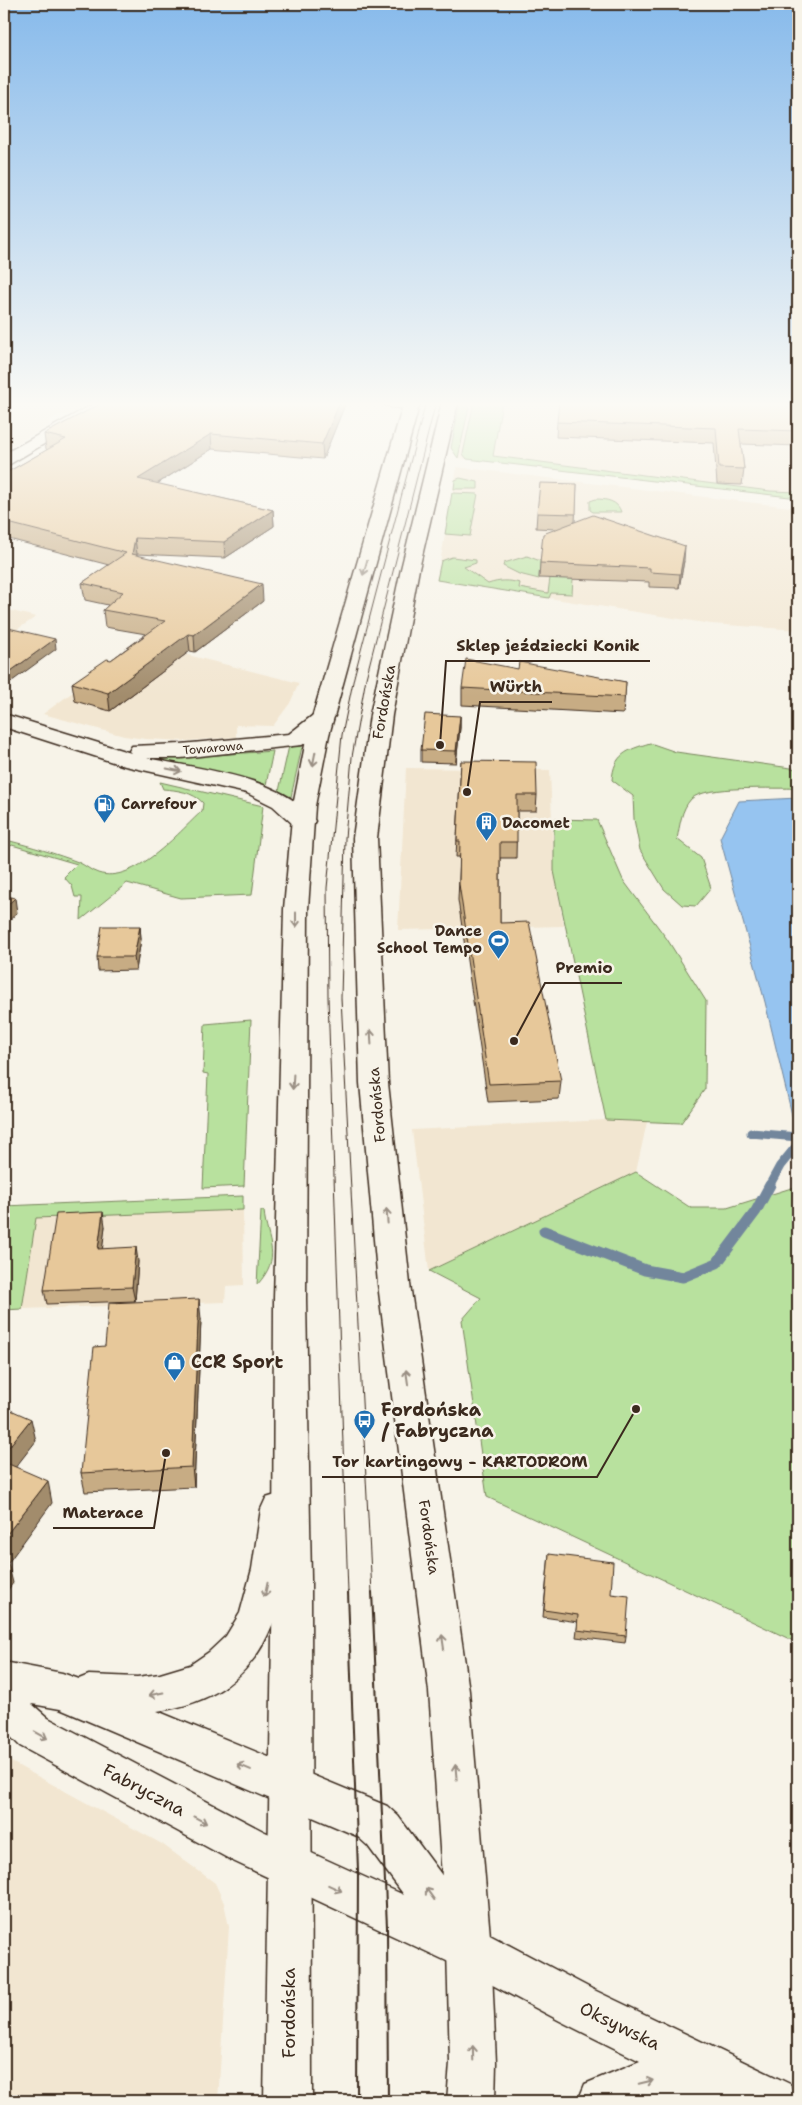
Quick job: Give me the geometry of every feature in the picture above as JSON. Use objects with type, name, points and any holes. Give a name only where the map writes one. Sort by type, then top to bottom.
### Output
[{"type":"main road","points":[[289,1786],[290,1254],[296,1016],[296,909],[303,821],[324,716],[379,500]]},
{"type":"main road","name":"Fordońska","points":[[426,500],[410,569],[381,714],[365,838],[374,1083],[394,1284],[449,1691],[469,1948]]},
{"type":"main road","name":"Towarowa","points":[[93,747],[181,751],[281,742],[294,740],[304,734],[324,716]]},
{"type":"main road","name":"Towarowa","points":[[4,720],[133,761],[254,788],[272,794],[291,807],[303,821]]},
{"type":"main road","points":[[4,1680],[62,1691],[116,1697],[149,1696],[172,1691],[194,1682],[232,1657],[254,1626],[265,1594],[291,1438]]},
{"type":"main road","points":[[62,1691],[372,1821],[383,1831],[469,1948],[473,2062],[471,2101]]},
{"type":"main road","name":"Fabryczna","points":[[4,1704],[34,1732],[248,1846],[469,1948]]},
{"type":"main road","name":"Fordońska","points":[[288,2101],[288,1925],[291,1867],[289,1786]]},
{"type":"main road","name":"Oksywska","points":[[469,1948],[576,2005],[754,2092]]},
{"type":"main road","points":[[602,2101],[645,2082],[687,2077],[754,2092]]},
{"type":"shaded area","points":[[451,500],[733,500],[798,508],[798,630],[711,624],[437,580]]},
{"type":"shaded area","points":[[4,609],[36,617],[4,638]]},
{"type":"shaded area","points":[[140,643],[299,683],[290,703],[273,726],[236,725],[236,737],[186,741],[146,739],[124,736],[43,714]]},
{"type":"shaded area","points":[[406,768],[550,770],[554,871],[564,926],[398,930]]},
{"type":"shaded area","points":[[606,1120],[647,1122],[636,1172],[429,1271],[412,1130]]},
{"type":"shaded area","points":[[243,1210],[244,1285],[226,1286],[225,1302],[22,1309],[35,1218]]},
{"type":"shaded area","points":[[4,1758],[162,1844],[215,1883],[224,1903],[229,1927],[218,2101],[4,2101]]},
{"type":"green space","points":[[451,500],[477,500],[470,536],[445,534]]},
{"type":"green space","points":[[608,500],[617,505],[621,512],[593,512],[590,510],[590,501]]},
{"type":"green space","points":[[527,556],[543,562],[540,563],[539,579],[519,574],[503,566],[504,563]]},
{"type":"green space","points":[[452,557],[476,560],[476,563],[464,567],[488,584],[512,581],[520,583],[519,588],[548,593],[550,578],[573,579],[572,594],[551,593],[549,598],[437,580],[441,561]]},
{"type":"green space","points":[[303,742],[291,797],[279,791],[289,746]]},
{"type":"green space","points":[[650,743],[676,752],[798,769],[798,788],[725,790],[699,795],[688,803],[681,818],[677,839],[701,858],[711,888],[696,906],[682,905],[664,889],[640,850],[634,819],[633,796],[612,780],[613,771],[623,754]]},
{"type":"green space","points":[[273,751],[266,785],[162,763],[161,759]]},
{"type":"green space","points":[[160,782],[263,806],[252,895],[181,898],[127,883],[81,920],[82,897],[75,897],[72,886],[64,877],[77,864],[12,845],[4,852],[4,841],[10,841],[81,863],[98,873],[112,875],[126,871],[154,855],[202,811],[203,803],[199,799],[185,792],[163,789]]},
{"type":"green space","points":[[554,819],[597,820],[623,880],[667,939],[706,1001],[705,1089],[681,1123],[606,1120],[554,871]]},
{"type":"green space","points":[[251,1020],[244,1186],[203,1188],[208,1074],[203,1073],[205,1024]]},
{"type":"green space","points":[[636,1172],[691,1208],[727,1208],[798,1186],[798,1643],[487,1497],[462,1320],[481,1298],[429,1271]]},
{"type":"green space","points":[[243,1196],[243,1210],[36,1218],[22,1309],[4,1310],[4,1206]]},
{"type":"green space","points":[[261,1211],[264,1211],[271,1257],[265,1275],[257,1285]]},
{"type":"water","points":[[798,798],[798,1140],[765,1002],[720,838],[739,801]]},
{"type":"building","points":[[4,500],[230,500],[273,510],[224,542],[135,538],[132,554],[262,584],[194,635],[188,634],[108,693],[72,683],[107,659],[111,660],[165,621],[103,610],[123,592],[82,583],[126,553],[4,522]]},
{"type":"building","points":[[538,500],[576,500],[576,514],[537,513]]},
{"type":"building","points":[[593,515],[685,546],[680,574],[650,572],[650,568],[540,563],[543,534]]},
{"type":"building","points":[[4,627],[55,639],[4,676]]},
{"type":"building","points":[[466,659],[518,669],[519,662],[626,682],[625,697],[462,688]]},
{"type":"building","points":[[425,714],[460,716],[456,751],[421,750]]},
{"type":"building","points":[[461,761],[536,762],[537,795],[517,795],[517,842],[500,842],[500,923],[529,922],[561,1081],[489,1084],[459,884],[460,841],[457,841]]},
{"type":"building","points":[[4,895],[15,898],[4,908]]},
{"type":"building","points":[[102,926],[140,926],[134,957],[97,957]]},
{"type":"building","points":[[103,1212],[98,1249],[136,1247],[132,1287],[44,1290],[56,1214]]},
{"type":"building","points":[[199,1299],[192,1467],[81,1473],[94,1347],[105,1346],[109,1303]]},
{"type":"building","points":[[4,1407],[31,1419],[4,1453]]},
{"type":"building","points":[[4,1462],[48,1481],[4,1538]]},
{"type":"building","points":[[549,1554],[613,1562],[611,1594],[629,1596],[626,1636],[577,1630],[578,1615],[544,1610]]},
{"type":"waterway","points":[[751,1133],[798,1137]]},
{"type":"waterway","points":[[769,1186],[780,1166],[798,1144]]},
{"type":"waterway","points":[[544,1231],[645,1270],[683,1277],[717,1263],[756,1211],[770,1185]]},
{"type":"tram line","points":[[348,1593],[328,997],[327,888],[342,735],[354,677],[400,500]]},
{"type":"tram line","points":[[372,1593],[341,998],[345,838],[352,757],[366,678],[411,500]]},
{"type":"tram line","points":[[348,1592],[358,1870],[357,2101]]},
{"type":"tram line","points":[[372,1592],[387,1927],[388,2101]]},
{"type":"place","name":"Sklep jeździecki Konik","points":[[440,745]]},
{"type":"place","name":"Würth","points":[[467,792]]},
{"type":"place","name":"Carrefour","points":[[105,823]]},
{"type":"place","name":"Dacomet","points":[[486,842]]},
{"type":"place","name":"Dance School Tempo","points":[[498,959]]},
{"type":"place","name":"Premio","points":[[514,1041]]},
{"type":"place","name":"CCR Sport","points":[[175,1381]]},
{"type":"place","name":"Tor kartingowy - KARTODROM","points":[[636,1409]]},
{"type":"place","name":"Fordońska / Fabryczna","points":[[365,1439]]},
{"type":"place","name":"Materace","points":[[166,1453]]}]
